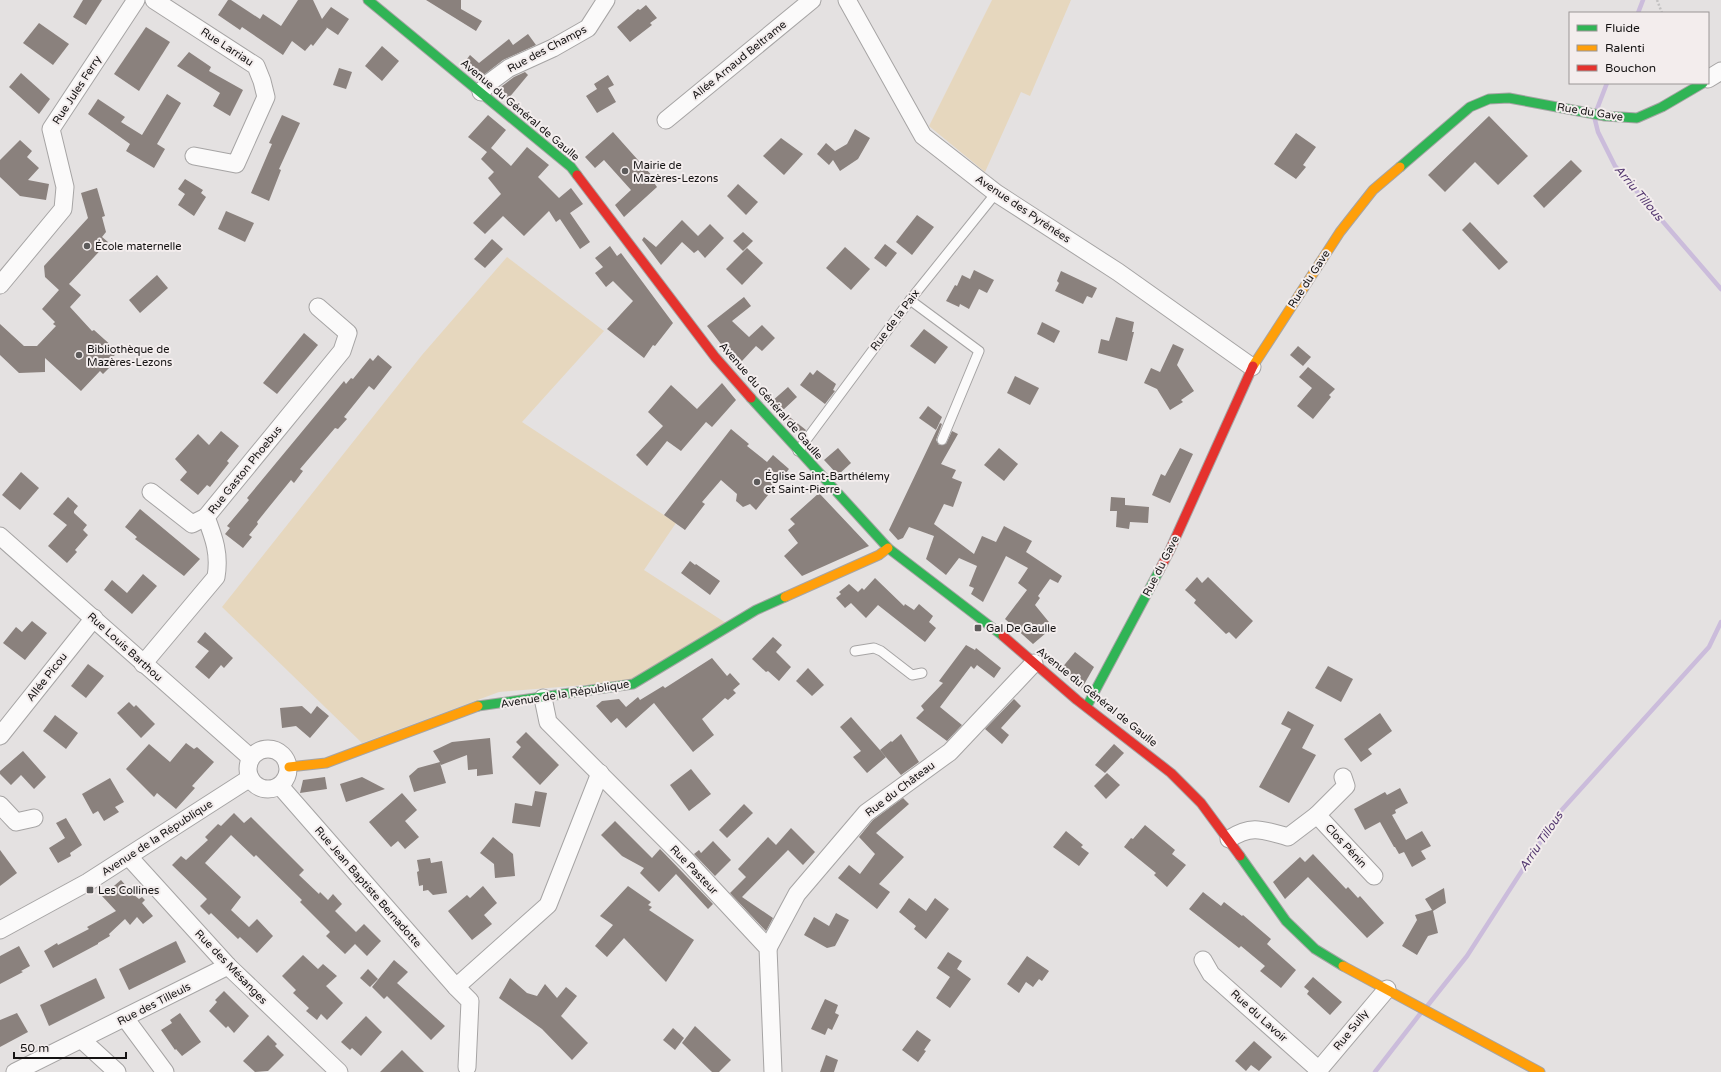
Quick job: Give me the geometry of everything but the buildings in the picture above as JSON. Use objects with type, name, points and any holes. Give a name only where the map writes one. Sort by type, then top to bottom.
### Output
[{"type":"main road","name":"Avenue du Général de Gaulle","points":[[368,0],[571,167],[715,357],[798,451],[888,548],[970,609],[1034,663],[1171,773],[1201,804],[1229,839],[1262,890],[1286,921],[1315,949],[1350,970],[1540,1072]]},
{"type":"main road","name":"Rue du Gave","points":[[1087,706],[1170,550],[1252,367],[1340,232],[1373,190],[1470,107],[1489,99],[1509,98],[1605,116],[1637,118],[1662,107],[1700,84]]},
{"type":"main road","name":"Avenue de la République","points":[[289,767],[326,763],[479,706],[633,684],[756,610],[879,555],[888,548]]},
{"type":"street","name":"Rue Jules Ferry","points":[[0,285],[63,209],[65,187],[51,129],[136,0]]},
{"type":"street","name":"Rue Larriau","points":[[154,0],[256,66],[262,81],[266,97],[236,164],[194,156]]},
{"type":"street","name":"Rue des Champs","points":[[481,92],[490,82],[509,68],[553,48],[588,28],[606,0]]},
{"type":"street","name":"Allée Arnaud Beltrame","points":[[666,120],[812,0]]},
{"type":"street","name":"Avenue des Pyrénées","points":[[847,0],[923,136],[996,193],[1118,272],[1252,367]]},
{"type":"street","points":[[1709,79],[1721,71]]},
{"type":"street","name":"Rue Gaston Phoebus","points":[[143,664],[216,577],[218,562],[215,540],[206,517],[342,351],[348,333],[318,307]]},
{"type":"street","points":[[152,492],[192,524],[206,517]]},
{"type":"street","name":"Rue Louis Barthou","points":[[0,536],[251,758]]},
{"type":"street","name":"Allée Picou","points":[[0,736],[94,618]]},
{"type":"street","name":"Rue du Château","points":[[768,948],[797,894],[866,813],[950,752],[1034,663]]},
{"type":"street","name":"Rue Pasteur","points":[[543,698],[548,722],[686,860],[768,948]]},
{"type":"street","points":[[273,749],[284,756],[289,767],[287,778],[280,786],[266,790],[260,788],[250,778],[248,765],[251,758],[261,750],[273,749]]},
{"type":"street","points":[[456,987],[548,906],[600,773]]},
{"type":"street","name":"Clos Pénin","points":[[1229,839],[1238,833],[1256,828],[1288,837],[1317,815],[1346,786],[1343,777]]},
{"type":"street","name":"Avenue de la République","points":[[0,930],[88,882],[250,778]]},
{"type":"street","name":"Rue Jean Baptiste Bernadotte","points":[[280,786],[456,987],[470,1001],[467,1067]]},
{"type":"street","points":[[0,805],[16,822],[34,818]]},
{"type":"street","name":"Clos Pénin","points":[[1317,815],[1374,876]]},
{"type":"street","name":"Rue des Mésanges","points":[[129,857],[228,966],[339,1072]]},
{"type":"street","points":[[768,948],[773,1072]]},
{"type":"street","name":"Rue du Lavoir","points":[[1203,960],[1211,974],[1318,1071]]},
{"type":"street","name":"Rue des Tilleuls","points":[[15,1072],[82,1040],[228,966]]},
{"type":"street","name":"Rue Sully","points":[[1318,1071],[1368,1010],[1387,990]]},
{"type":"street","points":[[125,1018],[165,1072]]},
{"type":"street","points":[[82,1040],[117,1072]]},
{"type":"lane","name":"Rue de la Paix","points":[[798,451],[910,300],[996,193]]},
{"type":"lane","points":[[910,300],[979,351],[942,440]]},
{"type":"lane","points":[[855,651],[874,648],[881,651],[912,675],[922,673]]},
{"type":"path","points":[[1657,0],[1662,12]]},
{"type":"shaded area","points":[[992,0],[1071,0],[1030,96],[1021,92],[985,172],[929,126]]},
{"type":"shaded area","points":[[507,257],[604,331],[522,422],[676,523],[644,570],[726,623],[633,681],[499,692],[362,743],[222,607],[422,355]]},
{"type":"waterway","name":"Arriu Tillous","points":[[1638,12],[1643,0]]},
{"type":"waterway","name":"Arriu Tillous","points":[[1597,109],[1607,84]]},
{"type":"waterway","name":"Arriu Tillous","points":[[1595,120],[1598,132],[1615,166],[1721,289]]},
{"type":"waterway","name":"Arriu Tillous","points":[[1428,1005],[1467,956],[1559,813],[1709,647],[1721,622]]},
{"type":"waterway","name":"Arriu Tillous","points":[[1375,1072],[1420,1014]]},
{"type":"traffic: fast","points":[[368,0],[571,167],[577,175]]},
{"type":"traffic: fast","points":[[1400,167],[1470,107],[1489,99],[1509,98],[1605,116],[1637,118],[1662,107],[1701,84]]},
{"type":"traffic: fast","points":[[751,398],[888,548],[1003,636]]},
{"type":"traffic: fast","points":[[1087,706],[1159,571]]},
{"type":"traffic: fast","points":[[478,706],[633,684],[756,610],[785,597]]},
{"type":"traffic: fast","points":[[1240,856],[1286,921],[1315,949],[1343,966]]},
{"type":"traffic: slow","points":[[1253,366],[1340,232],[1373,190],[1400,167]]},
{"type":"traffic: slow","points":[[785,597],[879,555],[888,548]]},
{"type":"traffic: slow","points":[[289,767],[326,763],[478,706]]},
{"type":"traffic: slow","points":[[1343,966],[1540,1072]]},
{"type":"traffic: jam","points":[[577,175],[715,357],[751,398]]},
{"type":"traffic: jam","points":[[1159,571],[1170,550],[1253,366]]},
{"type":"traffic: jam","points":[[1003,636],[1077,700],[1171,773],[1201,803],[1240,856]]},
{"type":"place","name":"Mairie de Mazères-Lezons","points":[[625,171]]},
{"type":"place","name":"École maternelle","points":[[87,246]]},
{"type":"place","name":"Bibliothèque de Mazères-Lezons","points":[[79,355]]},
{"type":"place","name":"Église Saint-Barthélemy et Saint-Pierre","points":[[757,482]]},
{"type":"place","name":"Gal De Gaulle","points":[[978,628]]},
{"type":"place","name":"Les Collines","points":[[90,890]]}]
